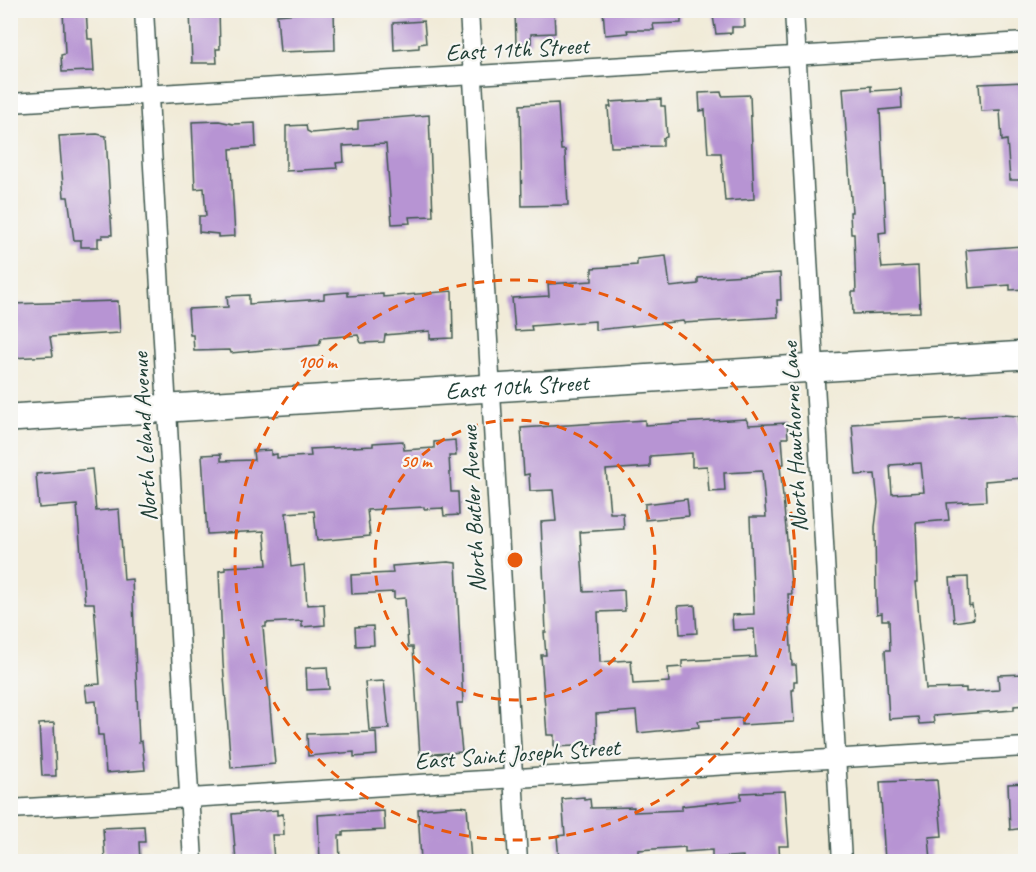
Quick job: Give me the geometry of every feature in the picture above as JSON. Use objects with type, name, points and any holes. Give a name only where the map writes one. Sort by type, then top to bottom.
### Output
[{"type":"main road","name":"East 10th Street","points":[[10,418],[1026,355]]},
{"type":"street","name":"North Leland Avenue","points":[[144,10],[193,861]]},
{"type":"street","name":"North Butler Avenue","points":[[469,10],[518,861]]},
{"type":"street","name":"North Hawthorne Lane","points":[[794,10],[842,861]]},
{"type":"street","name":"East 11th Street","points":[[10,103],[1026,42]]},
{"type":"street","name":"East Saint Joseph Street","points":[[10,809],[1026,747]]},
{"type":"building","points":[[63,10],[86,10],[88,39],[92,39],[94,71],[62,72],[61,55],[65,54]]},
{"type":"building","points":[[190,10],[219,10],[220,49],[216,49],[217,63],[192,63]]},
{"type":"building","points":[[334,10],[335,50],[280,52],[277,15]]},
{"type":"building","points":[[515,10],[554,10],[555,33],[531,34],[531,43],[516,44]]},
{"type":"building","points":[[603,10],[681,10],[681,23],[653,24],[654,30],[627,30],[628,33],[605,35]]},
{"type":"building","points":[[712,10],[744,10],[745,27],[732,27],[732,33],[716,34]]},
{"type":"building","points":[[424,21],[426,43],[419,44],[419,48],[394,50],[393,23]]},
{"type":"building","points":[[1026,82],[1026,180],[1010,180],[1007,140],[1002,141],[1000,110],[981,111],[979,84]]},
{"type":"building","points":[[871,86],[871,91],[901,89],[902,108],[880,110],[886,232],[879,233],[881,260],[882,268],[918,266],[920,312],[853,314],[852,292],[856,292],[854,234],[851,234],[850,212],[852,212],[843,88]]},
{"type":"building","points":[[721,92],[722,96],[750,95],[754,199],[725,201],[721,153],[708,153],[705,110],[700,111],[699,93]]},
{"type":"building","points":[[661,99],[661,106],[665,106],[667,137],[663,138],[663,146],[611,147],[608,107],[611,107],[610,102]]},
{"type":"building","points":[[558,103],[561,150],[565,150],[568,205],[522,206],[520,105]]},
{"type":"building","points":[[429,115],[433,216],[409,217],[410,223],[392,224],[386,144],[343,146],[344,162],[336,163],[337,168],[286,171],[286,126],[306,125],[307,131],[311,133],[358,129],[358,121]]},
{"type":"building","points":[[219,121],[233,124],[255,123],[256,147],[230,149],[235,236],[218,237],[218,234],[199,232],[199,216],[206,216],[204,188],[195,189],[192,122]]},
{"type":"building","points":[[97,134],[106,136],[112,235],[102,235],[103,238],[98,238],[98,247],[81,247],[81,240],[74,240],[68,197],[64,197],[59,136]]},
{"type":"building","points":[[1022,246],[1025,289],[1010,290],[1010,285],[969,288],[966,250]]},
{"type":"building","points":[[666,256],[670,287],[698,284],[698,278],[780,273],[781,300],[777,300],[778,317],[684,323],[683,321],[595,330],[595,321],[531,326],[532,330],[515,331],[512,298],[549,296],[548,284],[592,281],[592,268],[637,265],[637,259]]},
{"type":"building","points":[[452,291],[453,338],[430,339],[430,331],[385,335],[384,342],[361,343],[358,335],[321,338],[319,345],[231,353],[230,350],[194,351],[193,335],[190,335],[188,309],[228,307],[227,296],[249,295],[249,304],[324,299],[324,294],[348,292],[348,296],[383,294],[383,297]]},
{"type":"building","points":[[118,301],[120,333],[50,337],[53,356],[10,358],[10,304]]},
{"type":"building","points":[[1002,415],[1019,416],[1023,478],[985,481],[986,501],[947,503],[949,520],[916,523],[918,582],[916,582],[926,689],[966,688],[966,692],[999,690],[998,675],[1026,674],[1026,705],[1014,706],[1014,710],[933,716],[934,723],[919,724],[918,717],[889,719],[885,650],[890,650],[889,620],[882,620],[882,613],[877,614],[876,598],[875,527],[878,503],[875,474],[856,475],[852,424]],"holes":[[[921,463],[924,492],[892,494],[890,465]]]},
{"type":"building","points":[[746,419],[749,425],[787,423],[788,438],[782,438],[784,464],[780,465],[792,594],[788,594],[792,665],[796,665],[797,681],[794,681],[794,690],[792,690],[794,722],[742,725],[742,718],[698,721],[699,727],[638,733],[636,711],[596,714],[597,745],[554,747],[554,735],[547,735],[541,655],[546,655],[544,632],[546,632],[541,522],[556,521],[553,490],[530,491],[529,474],[524,475],[521,428],[645,420],[645,425]],"holes":[[[692,453],[692,467],[707,466],[709,492],[725,491],[724,473],[762,471],[766,517],[750,517],[754,614],[732,615],[733,630],[754,629],[756,657],[682,661],[682,667],[668,668],[669,682],[633,684],[631,660],[600,662],[598,612],[625,611],[624,590],[584,592],[580,532],[624,529],[623,513],[610,513],[606,470],[650,467],[650,456]]]},
{"type":"building","points":[[455,440],[456,456],[449,456],[451,492],[458,492],[459,515],[444,516],[443,508],[367,510],[370,536],[317,541],[314,511],[286,513],[291,567],[304,565],[307,605],[324,604],[325,625],[302,627],[302,621],[266,623],[266,627],[263,627],[275,764],[231,768],[219,571],[225,570],[225,567],[267,565],[264,531],[207,534],[202,455],[221,454],[221,461],[254,460],[253,451],[271,450],[271,455],[277,454],[277,458],[311,456],[310,449],[373,446],[373,443],[403,441],[404,450],[434,448],[434,442]]},
{"type":"building","points":[[92,469],[96,511],[119,509],[124,580],[132,579],[139,742],[142,741],[145,770],[106,773],[103,735],[98,735],[96,701],[87,702],[85,685],[100,684],[94,603],[85,603],[77,505],[39,508],[36,474]]},
{"type":"building","points":[[687,499],[689,516],[645,520],[645,504]]},
{"type":"building","points":[[456,563],[463,703],[457,703],[462,752],[420,755],[413,647],[408,647],[405,598],[394,599],[394,592],[352,594],[351,575],[393,573],[392,566]]},
{"type":"building","points":[[968,577],[969,606],[972,605],[974,619],[954,622],[950,578]]},
{"type":"building","points":[[695,605],[697,633],[680,634],[678,606]]},
{"type":"building","points":[[373,626],[374,645],[356,646],[355,627]]},
{"type":"building","points":[[327,667],[329,689],[307,690],[306,668]]},
{"type":"building","points":[[384,681],[389,729],[369,730],[365,682]]},
{"type":"building","points":[[54,723],[56,776],[42,776],[39,724]]},
{"type":"building","points":[[376,732],[377,755],[354,757],[354,752],[308,756],[307,734]]},
{"type":"building","points":[[937,780],[942,836],[929,837],[931,861],[885,861],[880,782]]},
{"type":"building","points":[[1026,783],[1025,828],[1010,830],[1008,784]]},
{"type":"building","points":[[785,791],[789,846],[779,846],[780,861],[743,861],[743,856],[712,858],[712,850],[685,852],[685,847],[638,850],[638,861],[619,861],[619,857],[559,860],[557,836],[565,835],[562,799],[584,797],[584,800],[590,799],[591,808],[634,807],[634,812],[682,810],[682,806],[741,800],[741,793]]},
{"type":"building","points":[[467,807],[471,861],[421,861],[418,809]]},
{"type":"building","points":[[277,810],[277,815],[283,814],[284,835],[272,835],[274,861],[236,861],[232,814]]},
{"type":"building","points":[[384,811],[385,830],[343,832],[343,836],[339,836],[340,861],[320,861],[318,815]]},
{"type":"building","points":[[144,826],[145,842],[139,842],[140,861],[105,861],[103,828]]}]
